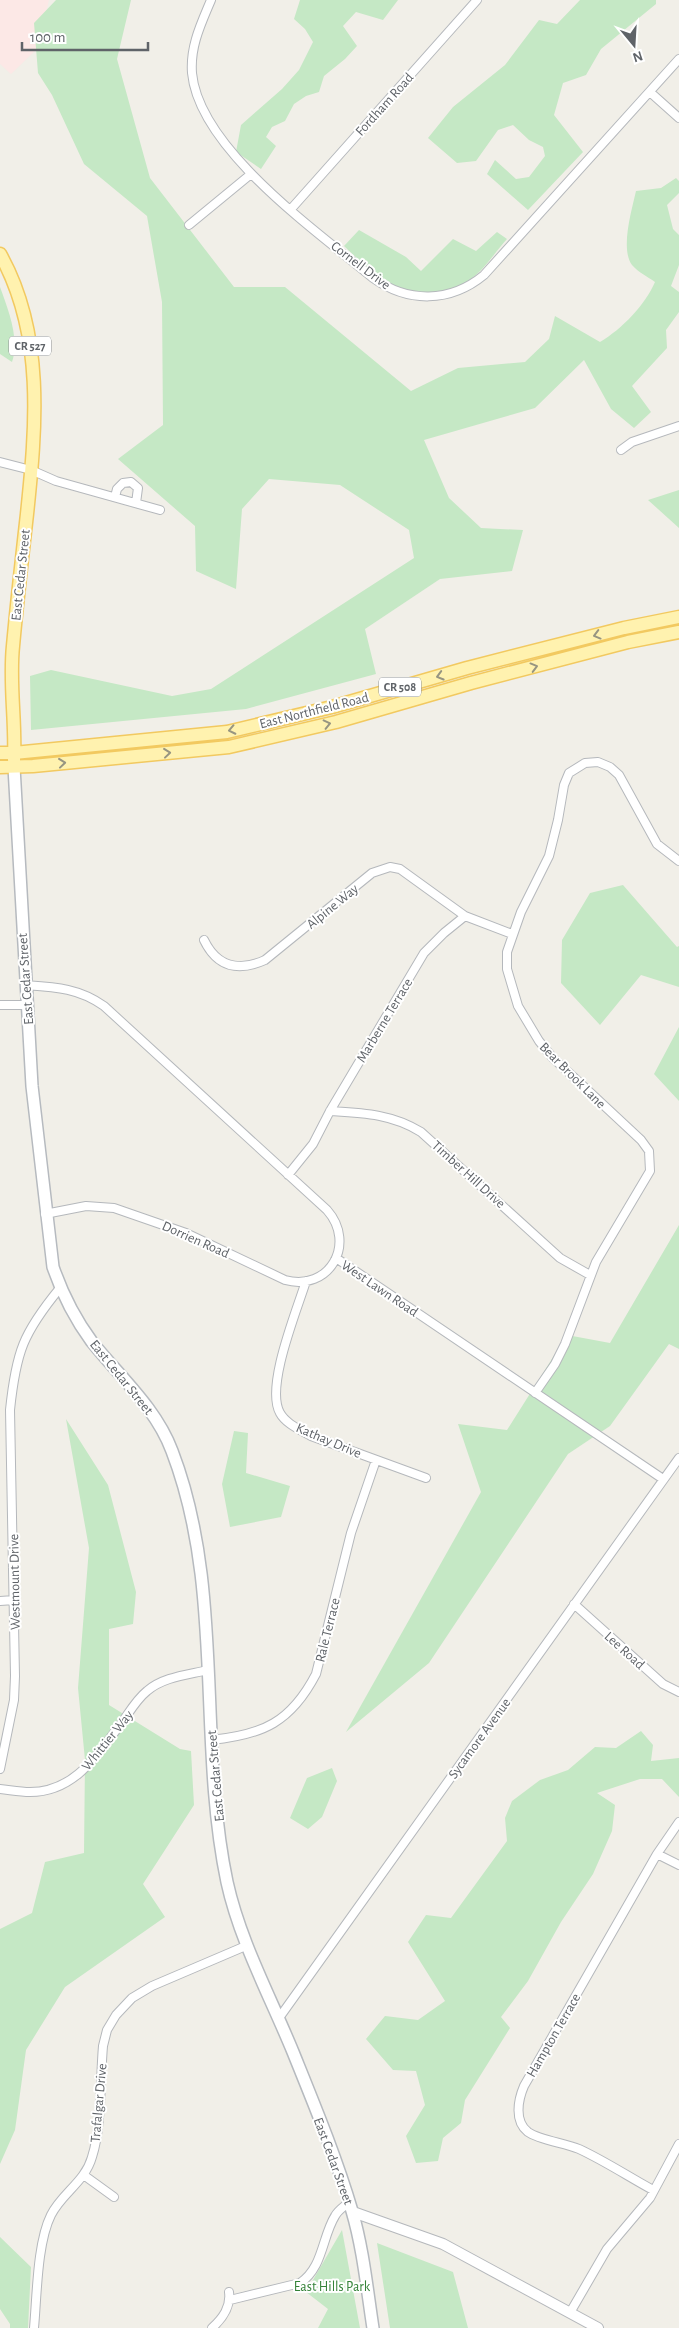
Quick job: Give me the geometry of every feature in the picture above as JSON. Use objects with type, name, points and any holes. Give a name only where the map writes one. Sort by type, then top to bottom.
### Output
[{"type":"main road","name":"East Cedar Street","points":[[0,254],[17,294],[28,338],[35,388],[35,434],[12,648],[14,767],[32,1086],[45,1214],[53,1267],[60,1288],[78,1320],[92,1341],[158,1422],[172,1451],[191,1514],[202,1567],[214,1788],[228,1883],[248,1945],[324,2130],[351,2207]]},
{"type":"main road","name":"East Northfield Road","points":[[0,752],[14,753],[227,732],[624,628],[679,617]]},
{"type":"main road","points":[[624,628],[628,642]]},
{"type":"main road","name":"East Northfield Road","points":[[0,767],[229,747],[380,709],[628,642],[679,632]]},
{"type":"main road","points":[[500,660],[506,674]]},
{"type":"main road","points":[[376,694],[380,709]]},
{"type":"main road","points":[[252,726],[256,740]]},
{"type":"main road","points":[[351,2207],[373,2328]]},
{"type":"street","name":"Cornell Drive","points":[[211,0],[198,30],[193,51],[192,72],[196,94],[210,123],[251,174],[291,209],[383,285],[400,293],[417,296],[435,297],[453,293],[469,286],[484,275],[679,60]]},
{"type":"street","name":"Fordham Road","points":[[291,209],[476,0]]},
{"type":"street","points":[[651,93],[679,118]]},
{"type":"street","points":[[189,225],[251,174]]},
{"type":"street","points":[[621,450],[632,442],[679,426]]},
{"type":"street","points":[[0,462],[31,470],[56,481],[160,510]]},
{"type":"street","points":[[115,497],[117,489],[123,483],[131,482],[138,488],[136,503]]},
{"type":"street","name":"Bear Brook Lane","points":[[535,1392],[555,1364],[590,1275],[610,1236],[650,1171],[650,1157],[641,1140],[552,1057],[528,1024],[513,993],[507,969],[507,952],[512,934],[549,856],[566,779],[579,765],[598,762],[614,770],[657,844],[679,861]]},
{"type":"street","name":"Alpine Way","points":[[204,940],[210,952],[231,966],[255,965],[266,960],[372,873],[390,867],[400,869],[465,916]]},
{"type":"street","points":[[465,916],[512,934]]},
{"type":"street","name":"Marberne Terrace","points":[[288,1175],[313,1144],[330,1111],[424,953],[465,916]]},
{"type":"street","name":"West Lawn Road","points":[[25,985],[62,988],[90,996],[104,1006],[332,1217],[339,1232],[339,1250],[336,1258],[663,1479]]},
{"type":"street","points":[[0,1006],[26,1006]]},
{"type":"street","name":"Timber Hill Drive","points":[[330,1111],[388,1117],[405,1122],[421,1132],[560,1258],[590,1275]]},
{"type":"street","name":"Dorrien Road","points":[[45,1214],[86,1206],[114,1208],[186,1233],[285,1280],[306,1281]]},
{"type":"street","points":[[306,1281],[326,1272],[336,1258]]},
{"type":"street","name":"Kathay Drive","points":[[306,1281],[279,1367],[276,1401],[280,1414],[297,1429],[312,1436],[426,1478]]},
{"type":"street","name":"Westmount Drive","points":[[0,1769],[14,1700],[10,1410],[13,1377],[20,1352],[36,1317],[60,1288]]},
{"type":"street","name":"Sycamore Avenue","points":[[279,2018],[679,1458]]},
{"type":"street","name":"Rale Terrace","points":[[211,1740],[251,1734],[272,1726],[297,1706],[307,1693],[316,1674],[351,1533],[376,1460]]},
{"type":"street","points":[[0,1601],[14,1600]]},
{"type":"street","name":"Lee Road","points":[[574,1604],[663,1684],[679,1692]]},
{"type":"street","name":"Whittier Way","points":[[0,1789],[31,1792],[49,1790],[65,1785],[78,1776],[147,1691],[170,1679],[208,1670]]},
{"type":"street","name":"Hampton Terrace","points":[[653,2190],[581,2150],[527,2131],[518,2109],[519,2097],[524,2086],[657,1854],[679,1822]]},
{"type":"street","points":[[657,1854],[679,1865]]},
{"type":"street","name":"Trafalgar Drive","points":[[34,2328],[44,2230],[52,2213],[61,2201],[85,2176],[93,2156],[103,2046],[108,2030],[116,2015],[132,1998],[152,1986],[248,1945]]},
{"type":"street","points":[[570,2311],[607,2249],[644,2207],[679,2144]]},
{"type":"street","points":[[85,2176],[114,2197]]},
{"type":"street","points":[[230,2300],[290,2285],[306,2278],[324,2247],[335,2215],[351,2207]]},
{"type":"street","name":"East Cedar Street","points":[[351,2207],[443,2244],[570,2311],[598,2328]]},
{"type":"street","points":[[212,2328],[226,2312],[230,2300],[229,2292]]},
{"type":"shaded area","points":[[0,0],[49,0],[37,49],[11,74],[0,64]]},
{"type":"green space","points":[[56,0],[131,0],[117,59],[150,178],[234,287],[285,287],[411,391],[458,368],[525,362],[549,339],[555,316],[600,342],[608,337],[639,308],[655,282],[634,268],[627,249],[628,229],[636,191],[661,188],[676,178],[679,181],[679,193],[667,205],[673,229],[679,235],[679,265],[671,286],[679,292],[679,312],[666,330],[667,348],[632,386],[651,412],[634,428],[611,409],[584,360],[535,408],[424,440],[449,498],[481,528],[523,530],[512,571],[440,579],[365,629],[376,674],[246,709],[31,730],[30,676],[51,670],[172,696],[211,689],[414,558],[409,530],[340,485],[269,479],[242,509],[236,589],[196,571],[195,526],[118,459],[163,425],[162,302],[147,216],[84,164],[52,95],[38,73],[34,23]]},
{"type":"green space","points":[[300,0],[398,0],[383,20],[356,12],[343,26],[357,46],[345,59],[324,76],[319,92],[306,96],[294,104],[285,121],[272,127],[266,137],[276,146],[261,169],[236,152],[241,125],[282,89],[299,70],[313,42],[305,29],[294,19]]},
{"type":"green space","points":[[580,0],[656,0],[656,4],[601,49],[586,75],[563,83],[554,115],[583,152],[528,210],[487,174],[495,160],[516,179],[529,177],[545,156],[543,147],[529,140],[513,125],[498,130],[476,161],[457,163],[428,138],[453,107],[505,65],[539,20],[557,24]]},
{"type":"green space","points":[[359,230],[406,257],[421,271],[453,239],[476,251],[497,232],[507,239],[481,270],[467,282],[443,291],[417,293],[392,286],[381,279],[344,246]]},
{"type":"green space","points":[[0,287],[14,334],[15,344],[12,362],[0,354]]},
{"type":"green space","points":[[679,490],[679,528],[648,500]]},
{"type":"green space","points":[[623,885],[677,947],[679,946],[679,987],[641,975],[600,1025],[561,983],[562,940],[590,893]]},
{"type":"green space","points":[[679,1027],[679,1101],[654,1074]]},
{"type":"green space","points":[[679,1225],[679,1349],[669,1344],[610,1426],[568,1454],[429,1663],[346,1732],[481,1492],[458,1424],[507,1430],[567,1335],[610,1343]]},
{"type":"green space","points":[[66,1419],[108,1485],[136,1592],[133,1624],[109,1629],[109,1705],[180,1749],[191,1751],[194,1805],[143,1884],[165,1917],[65,1987],[26,2050],[15,2130],[0,2164],[0,1929],[32,1913],[45,1862],[84,1853],[85,1760],[78,1688],[89,1548]]},
{"type":"green space","points":[[234,1431],[248,1433],[246,1473],[290,1486],[281,1517],[230,1527],[222,1484]]},
{"type":"green space","points":[[641,1731],[653,1745],[651,1761],[679,1758],[679,1797],[662,1779],[640,1779],[597,1793],[615,1805],[612,1831],[593,1874],[561,1922],[528,1981],[501,2017],[510,2028],[465,2100],[461,2123],[443,2138],[438,2161],[416,2163],[406,2136],[425,2105],[416,2071],[393,2070],[366,2039],[385,2016],[418,2020],[445,2001],[408,1942],[426,1915],[451,1918],[507,1841],[505,1818],[512,1801],[540,1780],[568,1770],[595,1747],[616,1748]]},
{"type":"green space","points":[[332,1768],[337,1781],[322,1817],[308,1829],[290,1818],[307,1778]]},
{"type":"green space","name":"East Hills Park","points":[[342,2230],[360,2328],[318,2328],[328,2309],[306,2292]]},
{"type":"green space","points":[[0,2237],[31,2267],[28,2328],[10,2328],[10,2324],[0,2309]]},
{"type":"green space","points":[[377,2243],[453,2272],[468,2328],[390,2328]]}]
